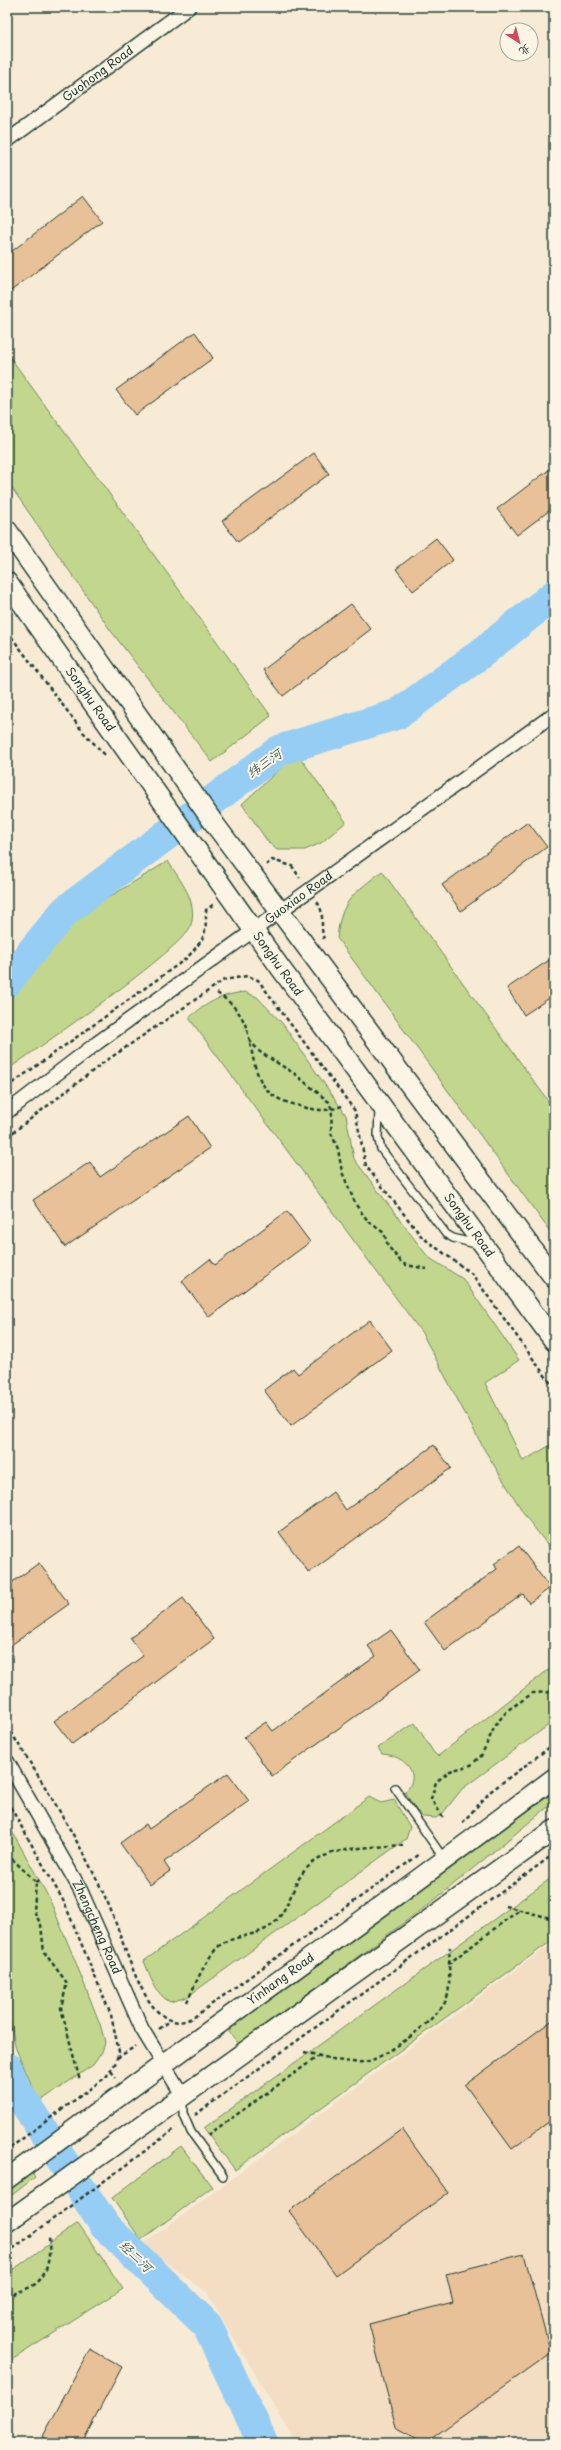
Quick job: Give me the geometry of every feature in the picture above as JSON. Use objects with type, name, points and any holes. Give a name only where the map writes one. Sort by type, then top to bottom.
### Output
[{"type":"main road","points":[[7,530],[216,826],[554,1278]]},
{"type":"main road","name":"Songhu Road","points":[[7,582],[254,930],[554,1341]]},
{"type":"main road","name":"Yinhang Road","points":[[11,2177],[163,2063],[445,1861],[554,1778]]},
{"type":"main road","points":[[7,2222],[554,1830]]},
{"type":"street","name":"Guohong Road","points":[[7,141],[189,7]]},
{"type":"street","name":"Guoxiao Road","points":[[7,1112],[91,1048],[279,911],[554,714]]},
{"type":"street","name":"Zhengcheng Road","points":[[7,1761],[38,1812],[80,1889],[142,2029],[183,2096]]},
{"type":"lane","points":[[379,1102],[378,1137],[381,1148],[446,1234],[453,1238],[485,1247]]},
{"type":"lane","points":[[395,1788],[445,1861]]},
{"type":"lane","points":[[183,2096],[186,2121],[198,2142],[223,2176]]},
{"type":"path","points":[[7,631],[83,732],[112,761]]},
{"type":"path","points":[[7,1087],[198,948],[204,935],[206,910]]},
{"type":"path","points":[[7,1137],[103,1063],[206,991],[224,980],[240,977],[258,980],[355,1111],[366,1166],[422,1237],[472,1274],[554,1388]]},
{"type":"path","points":[[217,993],[236,1009],[245,1024],[259,1078],[269,1092],[276,1098],[315,1111],[332,1110],[344,1105]]},
{"type":"path","points":[[249,1040],[271,1060],[295,1074],[320,1094],[332,1110],[331,1133],[338,1149],[344,1176],[356,1205],[368,1221],[384,1233],[388,1246],[401,1262],[406,1266],[427,1269]]},
{"type":"path","points":[[443,1817],[431,1799],[436,1782],[450,1771],[471,1765],[481,1756],[496,1724],[508,1710],[533,1693],[553,1692],[554,1694]]},
{"type":"path","points":[[7,1726],[50,1793],[82,1852],[106,1901],[147,1997],[157,2011],[170,2021],[176,2023],[183,2023],[194,2017],[433,1844]]},
{"type":"path","points":[[461,1824],[491,1791],[554,1744]]},
{"type":"path","points":[[7,1801],[64,1902],[111,2016],[119,2046],[115,2064],[106,2077],[7,2150]]},
{"type":"path","points":[[187,2002],[215,1951],[223,1942],[263,1930],[274,1923],[282,1912],[308,1865],[317,1858],[350,1850],[403,1845]]},
{"type":"path","points":[[7,1854],[36,1882],[34,1911],[41,1926],[44,1952],[67,1983],[61,2008],[80,2081]]},
{"type":"path","points":[[7,2253],[554,1854]]},
{"type":"path","points":[[36,1882],[42,1879]]},
{"type":"path","points":[[505,1906],[554,1919]]},
{"type":"path","points":[[448,1964],[519,1910]]},
{"type":"path","points":[[304,2052],[349,2062],[374,2061],[425,2024],[441,2009],[447,1998],[450,1947]]},
{"type":"path","points":[[198,2142],[320,2055]]},
{"type":"path","points":[[7,2298],[13,2293],[32,2287],[41,2280],[50,2257],[49,2236]]},
{"type":"shaded area","points":[[554,1942],[554,2443],[296,2443],[207,2293],[143,2244]]},
{"type":"green space","points":[[7,353],[271,716],[212,762],[111,631],[7,481]]},
{"type":"green space","points":[[297,753],[346,822],[321,843],[305,850],[277,850],[268,842],[242,804]]},
{"type":"green space","points":[[168,861],[187,891],[192,907],[193,916],[191,925],[183,937],[108,998],[7,1070],[7,1001],[47,955],[75,918]]},
{"type":"green space","points":[[382,871],[554,1109],[554,1237],[337,938],[342,914],[350,898]]},
{"type":"green space","points":[[245,992],[257,997],[282,1023],[346,1115],[354,1159],[428,1257],[463,1279],[519,1360],[485,1383],[523,1461],[554,1443],[554,1553],[526,1517],[484,1449],[422,1333],[189,1018],[215,1000],[229,995]]},
{"type":"green space","points":[[548,1670],[554,1679],[554,1721],[462,1789],[443,1813],[436,1818],[423,1817],[416,1810],[405,1792],[412,1779],[411,1772],[408,1767],[404,1762],[397,1758],[382,1754],[378,1748],[415,1723],[434,1753],[438,1756]]},
{"type":"green space","points":[[554,1792],[554,1802],[432,1902],[239,2044],[229,2032],[232,2027]]},
{"type":"green space","points":[[369,1797],[381,1803],[394,1800],[410,1827],[406,1839],[187,1997],[170,2002],[160,1994],[144,1961]]},
{"type":"green space","points":[[7,1822],[49,1898],[100,2024],[105,2042],[102,2052],[93,2065],[39,2102],[16,2049],[7,2008]]},
{"type":"green space","points":[[554,1876],[554,1939],[235,2170],[204,2128]]},
{"type":"green space","points":[[181,2146],[212,2187],[141,2240],[112,2198]]},
{"type":"green space","points":[[32,2172],[35,2177],[7,2199],[7,2191]]},
{"type":"green space","points":[[78,2223],[123,2289],[7,2363],[7,2274]]},
{"type":"building","points":[[83,196],[102,221],[7,294],[7,255]]},
{"type":"building","points":[[195,332],[213,358],[135,415],[116,390]]},
{"type":"building","points":[[314,453],[329,474],[238,542],[222,521]]},
{"type":"building","points":[[554,466],[554,507],[517,535],[497,509]]},
{"type":"building","points":[[436,538],[453,560],[413,591],[396,569]]},
{"type":"building","points":[[351,604],[371,629],[283,696],[263,670]]},
{"type":"building","points":[[528,822],[547,847],[461,911],[442,885]]},
{"type":"building","points":[[554,957],[554,995],[524,1015],[507,988]]},
{"type":"building","points":[[189,1116],[210,1148],[65,1247],[33,1200],[90,1162],[100,1177]]},
{"type":"building","points":[[287,1211],[310,1242],[209,1317],[182,1281],[210,1259],[215,1265]]},
{"type":"building","points":[[370,1320],[392,1350],[291,1426],[264,1390],[293,1368],[298,1374]]},
{"type":"building","points":[[434,1445],[451,1468],[309,1573],[279,1532],[333,1492],[346,1510]]},
{"type":"building","points":[[519,1546],[550,1588],[529,1603],[523,1594],[445,1651],[424,1622],[497,1569],[494,1564]]},
{"type":"building","points":[[39,1563],[69,1604],[7,1648],[7,1586]]},
{"type":"building","points":[[183,1598],[214,1639],[72,1744],[54,1721],[143,1656],[130,1638]]},
{"type":"building","points":[[391,1630],[420,1670],[272,1776],[244,1737],[266,1722],[273,1731],[376,1656],[368,1646]]},
{"type":"building","points":[[228,1773],[249,1801],[164,1862],[170,1871],[150,1885],[120,1843],[146,1824],[149,1829]]},
{"type":"building","points":[[554,2019],[554,2118],[512,2149],[465,2085]]},
{"type":"building","points":[[402,2129],[448,2193],[336,2275],[289,2211]]},
{"type":"building","points":[[524,2254],[551,2353],[425,2443],[396,2427],[369,2324],[453,2302],[446,2274]]},
{"type":"building","points":[[90,2349],[122,2367],[82,2443],[52,2443],[42,2438]]},
{"type":"waterway","name":"纬三河","points":[[7,982],[65,911],[280,750],[398,714],[479,655],[554,595]]},
{"type":"waterway","name":"经二河","points":[[7,2068],[15,2088],[105,2226],[207,2325],[263,2443]]}]
